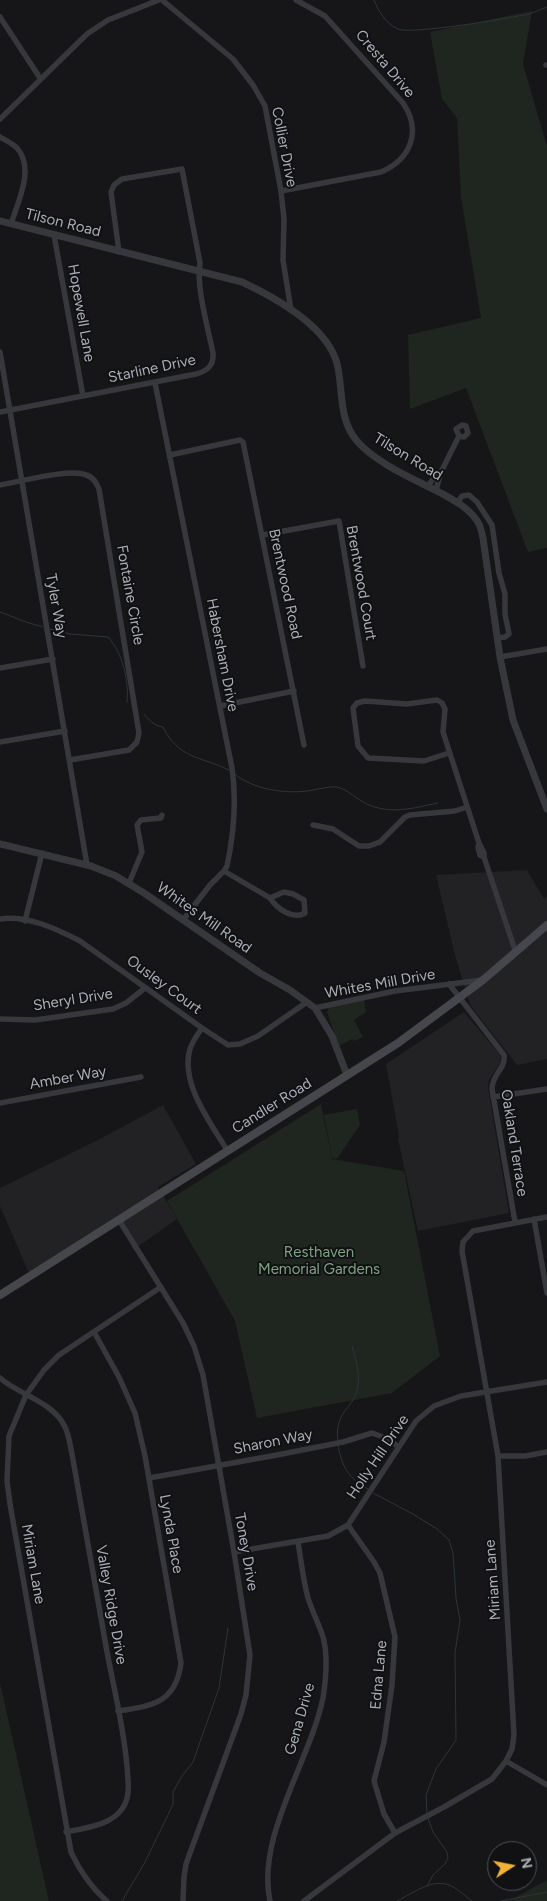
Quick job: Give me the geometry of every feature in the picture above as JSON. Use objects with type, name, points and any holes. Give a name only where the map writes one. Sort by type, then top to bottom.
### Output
[{"type":"main road","name":"Candler Road","points":[[0,1294],[398,1043],[483,980],[547,925]]},
{"type":"street","points":[[0,119],[87,34],[104,22],[160,0]]},
{"type":"street","name":"Collier Drive","points":[[160,0],[224,50],[246,75],[259,95],[267,114],[281,191],[284,219],[283,260],[292,310]]},
{"type":"street","name":"Cresta Drive","points":[[281,191],[381,172],[400,160],[411,144],[413,135],[407,108],[403,103],[325,16],[296,0]]},
{"type":"street","points":[[0,17],[40,78]]},
{"type":"street","points":[[0,136],[16,146],[24,163],[23,183],[11,224]]},
{"type":"street","points":[[119,252],[111,192],[114,185],[122,179],[182,169],[200,263],[198,270]]},
{"type":"street","name":"Tilson Road","points":[[0,221],[242,282],[292,310],[322,336],[335,356],[344,419],[356,440],[374,456],[462,504],[479,524],[483,538],[500,657],[513,720],[547,809]]},
{"type":"street","name":"Hopewell Lane","points":[[54,235],[83,396]]},
{"type":"street","name":"Starline Drive","points":[[0,412],[155,383],[202,372],[212,364],[213,353],[198,270]]},
{"type":"street","name":"Tyler Way","points":[[0,352],[87,865]]},
{"type":"street","name":"Habersham Drive","points":[[155,383],[232,768],[235,795],[234,827],[224,871]]},
{"type":"street","points":[[436,490],[441,472],[459,436]]},
{"type":"street","name":"Brentwood Road","points":[[170,455],[240,440],[244,445],[304,745]]},
{"type":"street","points":[[428,486],[435,476],[441,472]]},
{"type":"street","name":"Fontaine Circle","points":[[0,486],[63,474],[81,473],[94,479],[99,489],[139,733],[137,742],[129,750],[70,760]]},
{"type":"street","points":[[458,502],[462,496],[469,495],[477,502],[492,525],[499,573],[506,594],[505,614],[509,629],[509,634],[505,637],[497,638]]},
{"type":"street","name":"Brentwood Court","points":[[262,535],[339,521],[363,666]]},
{"type":"street","points":[[500,657],[547,649]]},
{"type":"street","points":[[0,668],[53,659]]},
{"type":"street","points":[[220,706],[294,691]]},
{"type":"street","points":[[449,753],[424,761],[368,758],[358,746],[353,708],[360,702],[407,704],[432,700],[440,701],[445,709],[443,726],[449,753],[516,953]]},
{"type":"street","points":[[0,742],[65,731]]},
{"type":"street","points":[[313,825],[333,829],[359,846],[364,847],[380,842],[405,817],[455,811],[467,807]]},
{"type":"street","points":[[129,883],[142,852],[137,825],[141,820],[160,818],[162,815]]},
{"type":"street","name":"Whites Mill Road","points":[[0,844],[42,852],[110,873],[129,883],[260,973],[290,990],[316,1008],[332,1036],[347,1076]]},
{"type":"street","points":[[25,920],[42,852]]},
{"type":"street","points":[[183,920],[210,885],[224,871],[270,898],[292,916],[305,913],[304,900],[293,894],[284,892],[270,898]]},
{"type":"street","name":"Ousley Court","points":[[0,919],[25,920],[59,930],[80,941],[97,951],[145,988],[228,1045],[240,1044],[258,1036],[307,1002]]},
{"type":"street","name":"Whites Mill Drive","points":[[316,1008],[395,992],[483,980]]},
{"type":"street","name":"Whites Mill Drive","points":[[449,984],[460,997]]},
{"type":"street","name":"Sheryl Drive","points":[[0,1019],[35,1020],[113,1009],[126,1003],[145,988]]},
{"type":"street","name":"Oakland Terrace","points":[[460,997],[504,1055],[504,1065],[492,1082],[515,1222]]},
{"type":"street","points":[[202,1028],[190,1048],[188,1077],[193,1090],[227,1150]]},
{"type":"street","name":"Amber Way","points":[[0,1103],[141,1077]]},
{"type":"street","points":[[493,1097],[547,1089]]},
{"type":"street","name":"Miriam Lane","points":[[304,1901],[395,1833],[492,1779],[506,1761],[512,1749],[514,1735],[498,1456],[464,1263],[463,1242],[468,1236],[480,1229],[547,1217]]},
{"type":"street","name":"Toney Drive","points":[[119,1220],[183,1323],[194,1346],[203,1375],[250,1655],[246,1694],[234,1733],[186,1864],[184,1901]]},
{"type":"street","points":[[534,1220],[547,1293]]},
{"type":"street","name":"Miriam Lane","points":[[106,1901],[98,1894],[78,1867],[71,1852],[66,1832],[7,1481],[9,1436],[26,1395],[44,1370],[59,1356],[162,1287]]},
{"type":"street","name":"Lynda Place","points":[[94,1332],[119,1376],[135,1414],[149,1478],[181,1663],[180,1674],[172,1690],[156,1704],[118,1711]]},
{"type":"street","name":"Valley Ridge Drive","points":[[0,1378],[58,1416],[65,1425],[118,1711],[128,1781],[128,1796],[121,1811],[105,1822],[66,1832]]},
{"type":"street","name":"Holly Hill Drive","points":[[348,1526],[398,1446],[416,1421],[434,1406],[461,1396],[547,1382]]},
{"type":"street","name":"Sharon Way","points":[[149,1478],[343,1442],[372,1433],[386,1438],[398,1446]]},
{"type":"street","points":[[498,1456],[525,1456],[547,1452]]},
{"type":"street","points":[[234,1552],[328,1536],[348,1526]]},
{"type":"street","name":"Edna Lane","points":[[348,1526],[380,1573],[396,1637],[384,1742],[374,1781],[384,1814],[395,1833]]},
{"type":"street","name":"Gena Drive","points":[[270,1901],[267,1867],[272,1843],[317,1719],[323,1697],[325,1674],[323,1638],[308,1598],[298,1542]]},
{"type":"street","points":[[506,1761],[547,1785]]},
{"type":"shaded area","points":[[527,870],[544,899],[547,896],[547,1059],[517,1065],[470,1005],[455,955],[436,875]]},
{"type":"shaded area","points":[[464,1012],[501,1056],[500,1063],[489,1080],[488,1087],[509,1213],[418,1231],[398,1139],[386,1064]]},
{"type":"shaded area","points":[[163,1105],[196,1164],[158,1187],[177,1219],[133,1250],[121,1220],[31,1278],[0,1206],[0,1188],[100,1139]]},
{"type":"green space","points":[[532,11],[523,64],[547,146],[547,548],[528,552],[466,388],[410,409],[408,335],[481,318],[461,197],[457,118],[442,99],[430,32]]},
{"type":"green space","points":[[364,1000],[366,1012],[354,1020],[363,1037],[354,1041],[352,1039],[339,1046],[327,1012],[329,1007]]},
{"type":"green space","name":"Resthaven Memorial Gardens","points":[[321,1104],[332,1159],[404,1171],[440,1356],[392,1393],[257,1418],[235,1321],[167,1201]]},
{"type":"green space","points":[[357,1109],[360,1125],[337,1159],[332,1158],[324,1115]]},
{"type":"green space","points":[[0,1683],[49,1901],[0,1901]]},
{"type":"green space","points":[[547,1880],[547,1901],[509,1901],[527,1891],[537,1891],[537,1886]]},
{"type":"waterway","points":[[374,0],[380,13],[389,24],[398,29],[406,30],[440,28],[502,19],[529,14],[547,7]]},
{"type":"waterway","points":[[0,612],[43,627]]},
{"type":"waterway","points":[[50,629],[70,634],[108,637],[118,651],[124,668],[127,702]]},
{"type":"waterway","points":[[144,714],[154,724],[163,727],[169,737],[183,751],[229,770]]},
{"type":"waterway","points":[[234,774],[259,787],[278,791],[298,792],[337,787],[367,804],[385,809],[420,807],[438,803]]},
{"type":"waterway","points":[[338,1441],[337,1431],[339,1423],[353,1399],[358,1385],[358,1370],[352,1346]]},
{"type":"waterway","points":[[338,1445],[347,1471],[355,1481],[368,1489]]},
{"type":"waterway","points":[[373,1493],[437,1529],[449,1540],[453,1553],[456,1598],[460,1620],[455,1653],[456,1740],[436,1769],[426,1795],[427,1814]]},
{"type":"waterway","points":[[122,1901],[144,1864],[167,1817],[173,1804],[173,1792],[193,1762],[219,1688],[228,1628]]},
{"type":"waterway","points":[[427,1886],[433,1875],[445,1864],[448,1858],[447,1852],[433,1832],[428,1818]]},
{"type":"waterway","points":[[397,1901],[429,1885],[443,1883],[455,1888],[472,1901]]},
{"type":"waterway","points":[[501,1901],[547,1892]]}]
